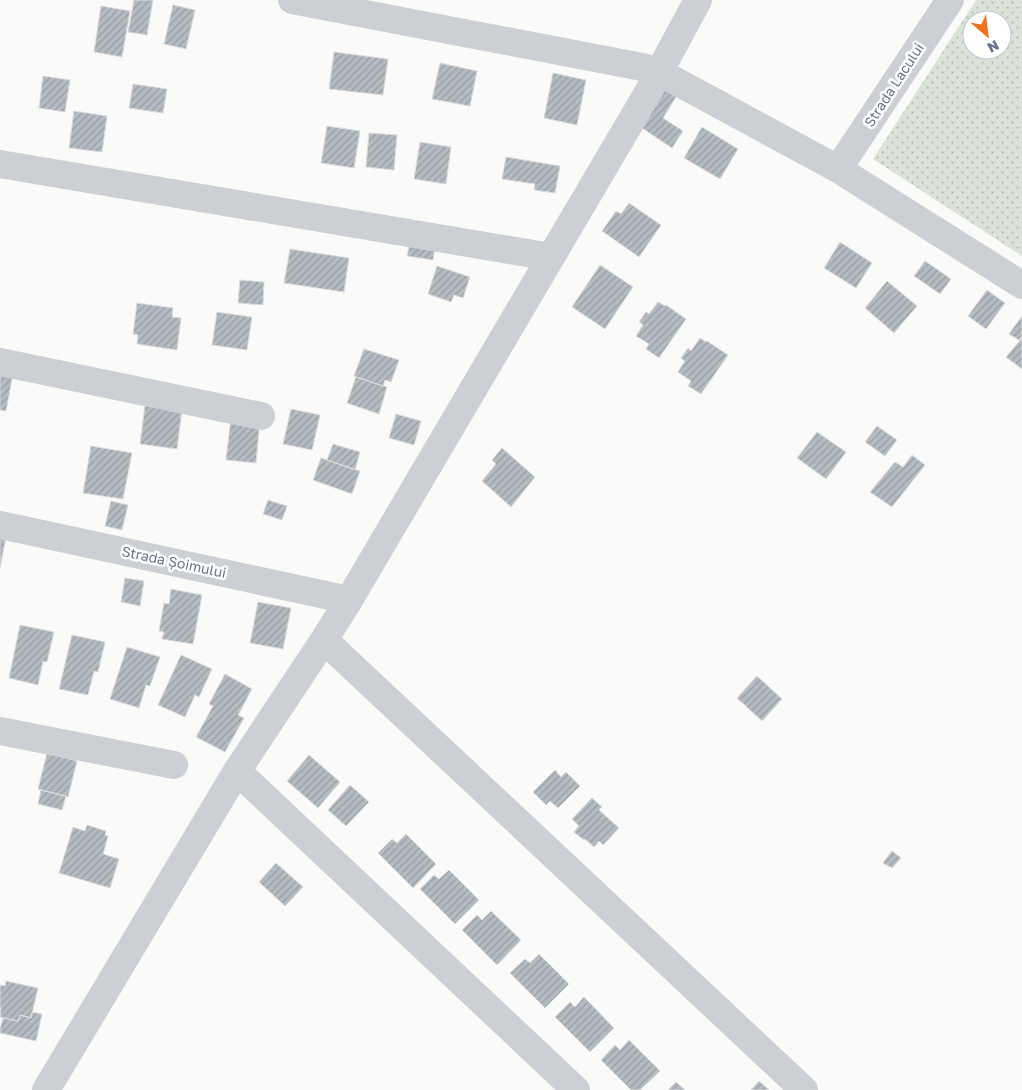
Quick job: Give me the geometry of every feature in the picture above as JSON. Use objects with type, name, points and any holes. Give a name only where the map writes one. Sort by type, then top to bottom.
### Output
[{"type":"street","points":[[292,0],[642,67],[659,72],[838,169],[1022,285]]},
{"type":"street","points":[[46,1090],[237,771],[349,600],[659,72],[698,0]]},
{"type":"street","name":"Strada Lacului","points":[[838,169],[950,0]]},
{"type":"street","points":[[0,164],[551,257]]},
{"type":"street","points":[[0,362],[262,416]]},
{"type":"street","name":"Strada Șoimului","points":[[0,525],[349,600]]},
{"type":"street","points":[[324,640],[804,1090]]},
{"type":"street","points":[[0,731],[174,765]]},
{"type":"street","points":[[237,771],[576,1090]]},
{"type":"shaded area","points":[[976,0],[1022,0],[1022,256],[873,159],[962,22],[962,60],[1012,60],[1012,10],[970,10]]},
{"type":"building","points":[[134,0],[153,0],[147,35],[128,32]]},
{"type":"building","points":[[173,5],[195,10],[186,49],[164,44]]},
{"type":"building","points":[[101,6],[130,11],[122,57],[94,52]]},
{"type":"building","points":[[334,52],[388,59],[383,95],[329,89]]},
{"type":"building","points":[[440,63],[477,71],[470,106],[432,99]]},
{"type":"building","points":[[553,73],[586,80],[577,125],[544,118]]},
{"type":"building","points":[[43,76],[70,80],[65,112],[39,108]]},
{"type":"building","points":[[133,84],[167,89],[163,113],[129,108]]},
{"type":"building","points":[[666,84],[679,92],[663,118],[683,131],[672,148],[639,126]]},
{"type":"building","points":[[74,111],[107,116],[102,152],[69,148]]},
{"type":"building","points":[[327,126],[360,131],[354,168],[321,163]]},
{"type":"building","points":[[702,127],[738,149],[720,179],[684,158]]},
{"type":"building","points":[[369,133],[397,135],[394,170],[366,167]]},
{"type":"building","points":[[420,142],[451,147],[446,184],[414,179]]},
{"type":"building","points":[[506,157],[560,166],[555,193],[534,190],[535,184],[502,179]]},
{"type":"building","points":[[629,203],[661,225],[639,257],[602,231],[616,211],[621,214]]},
{"type":"building","points":[[840,242],[872,263],[856,288],[824,268]]},
{"type":"building","points":[[410,243],[435,247],[433,260],[407,256]]},
{"type":"building","points":[[290,249],[349,258],[344,292],[284,283]]},
{"type":"building","points":[[925,261],[951,279],[940,294],[914,276]]},
{"type":"building","points":[[600,265],[633,287],[605,329],[572,307]]},
{"type":"building","points":[[437,266],[470,277],[463,298],[454,295],[451,302],[428,294]]},
{"type":"building","points":[[240,280],[264,282],[263,305],[238,303]]},
{"type":"building","points":[[887,281],[917,306],[894,333],[865,308]]},
{"type":"building","points":[[987,290],[1005,303],[986,329],[968,316]]},
{"type":"building","points":[[658,302],[666,305],[686,319],[659,358],[646,349],[649,344],[636,336],[643,325],[639,322],[646,312],[649,314]]},
{"type":"building","points":[[137,303],[173,308],[172,317],[181,318],[177,350],[137,344],[138,335],[133,334]]},
{"type":"building","points":[[217,312],[252,317],[247,350],[212,345]]},
{"type":"building","points":[[1022,316],[1022,336],[1019,340],[1009,334]]},
{"type":"building","points":[[700,338],[728,355],[701,394],[688,386],[691,381],[678,372],[685,361],[681,358],[688,348],[691,351]]},
{"type":"building","points":[[1022,338],[1022,369],[1006,357]]},
{"type":"building","points":[[364,349],[399,360],[391,382],[385,380],[383,386],[354,376]]},
{"type":"building","points":[[0,371],[13,374],[6,411],[0,410]]},
{"type":"building","points":[[356,377],[387,387],[379,414],[347,403]]},
{"type":"building","points":[[145,405],[182,410],[177,449],[140,444]]},
{"type":"building","points":[[291,409],[320,415],[312,450],[283,444]]},
{"type":"building","points":[[396,414],[421,421],[414,445],[389,438]]},
{"type":"building","points":[[231,417],[260,420],[256,463],[226,460]]},
{"type":"building","points":[[877,426],[897,440],[885,456],[865,442]]},
{"type":"building","points":[[817,432],[846,452],[826,479],[797,458]]},
{"type":"building","points":[[333,444],[360,452],[355,470],[327,460]]},
{"type":"building","points":[[91,446],[132,453],[123,499],[83,493]]},
{"type":"building","points":[[502,448],[535,477],[511,507],[482,481],[496,464],[492,460]]},
{"type":"building","points":[[912,455],[925,465],[892,507],[870,492],[895,462],[903,467]]},
{"type":"building","points":[[321,458],[360,471],[352,494],[313,480]]},
{"type":"building","points":[[268,500],[287,506],[282,520],[263,514]]},
{"type":"building","points":[[111,501],[128,505],[122,530],[105,526]]},
{"type":"building","points":[[0,536],[6,537],[0,568]]},
{"type":"building","points":[[125,578],[144,581],[140,606],[121,602]]},
{"type":"building","points":[[171,589],[202,595],[193,644],[162,639],[164,632],[159,631],[164,603],[169,604]]},
{"type":"building","points":[[258,602],[291,608],[283,649],[250,643]]},
{"type":"building","points":[[20,625],[54,632],[47,662],[43,661],[38,685],[9,678]]},
{"type":"building","points":[[72,635],[105,642],[98,672],[94,671],[88,695],[59,689]]},
{"type":"building","points":[[127,647],[160,657],[150,686],[146,685],[139,708],[110,699]]},
{"type":"building","points":[[181,655],[212,669],[199,697],[195,695],[185,717],[158,705]]},
{"type":"building","points":[[225,674],[252,689],[238,715],[244,718],[225,752],[196,737],[213,706],[209,704]]},
{"type":"building","points":[[757,676],[782,699],[762,721],[737,698]]},
{"type":"building","points":[[47,753],[77,761],[68,797],[38,789]]},
{"type":"building","points":[[309,755],[340,782],[318,808],[287,781]]},
{"type":"building","points":[[555,770],[561,777],[566,772],[580,786],[558,808],[550,801],[546,805],[533,792]]},
{"type":"building","points":[[350,785],[369,802],[346,826],[328,810]]},
{"type":"building","points":[[41,790],[66,796],[62,810],[38,804]]},
{"type":"building","points":[[592,798],[602,807],[599,810],[619,828],[603,845],[599,841],[594,847],[574,832],[579,826],[572,819]]},
{"type":"building","points":[[87,825],[106,831],[105,835],[108,836],[103,854],[119,859],[110,888],[59,873],[73,827],[85,831]]},
{"type":"building","points":[[406,834],[436,864],[413,888],[378,853],[392,839],[397,843]]},
{"type":"building","points":[[892,851],[901,858],[892,868],[883,863]]},
{"type":"building","points":[[276,863],[303,887],[285,906],[259,882]]},
{"type":"building","points":[[449,870],[479,900],[455,924],[420,889],[434,875],[439,879]]},
{"type":"building","points":[[491,911],[521,940],[497,965],[462,930],[477,915],[482,920]]},
{"type":"building","points":[[539,954],[569,984],[545,1008],[510,973],[525,959],[530,963]]},
{"type":"building","points":[[6,981],[38,988],[31,1018],[20,1015],[18,1021],[0,1017],[0,985],[5,986]]},
{"type":"building","points":[[584,997],[614,1028],[590,1052],[555,1017],[570,1002],[575,1007]]},
{"type":"building","points":[[32,1012],[42,1014],[36,1041],[0,1033],[3,1018],[18,1021],[20,1015],[31,1018]]},
{"type":"building","points":[[629,1040],[660,1071],[640,1090],[631,1090],[601,1060],[615,1045],[620,1050]]},
{"type":"building","points":[[759,1081],[769,1090],[751,1090]]},
{"type":"building","points":[[676,1082],[685,1090],[668,1090]]}]
